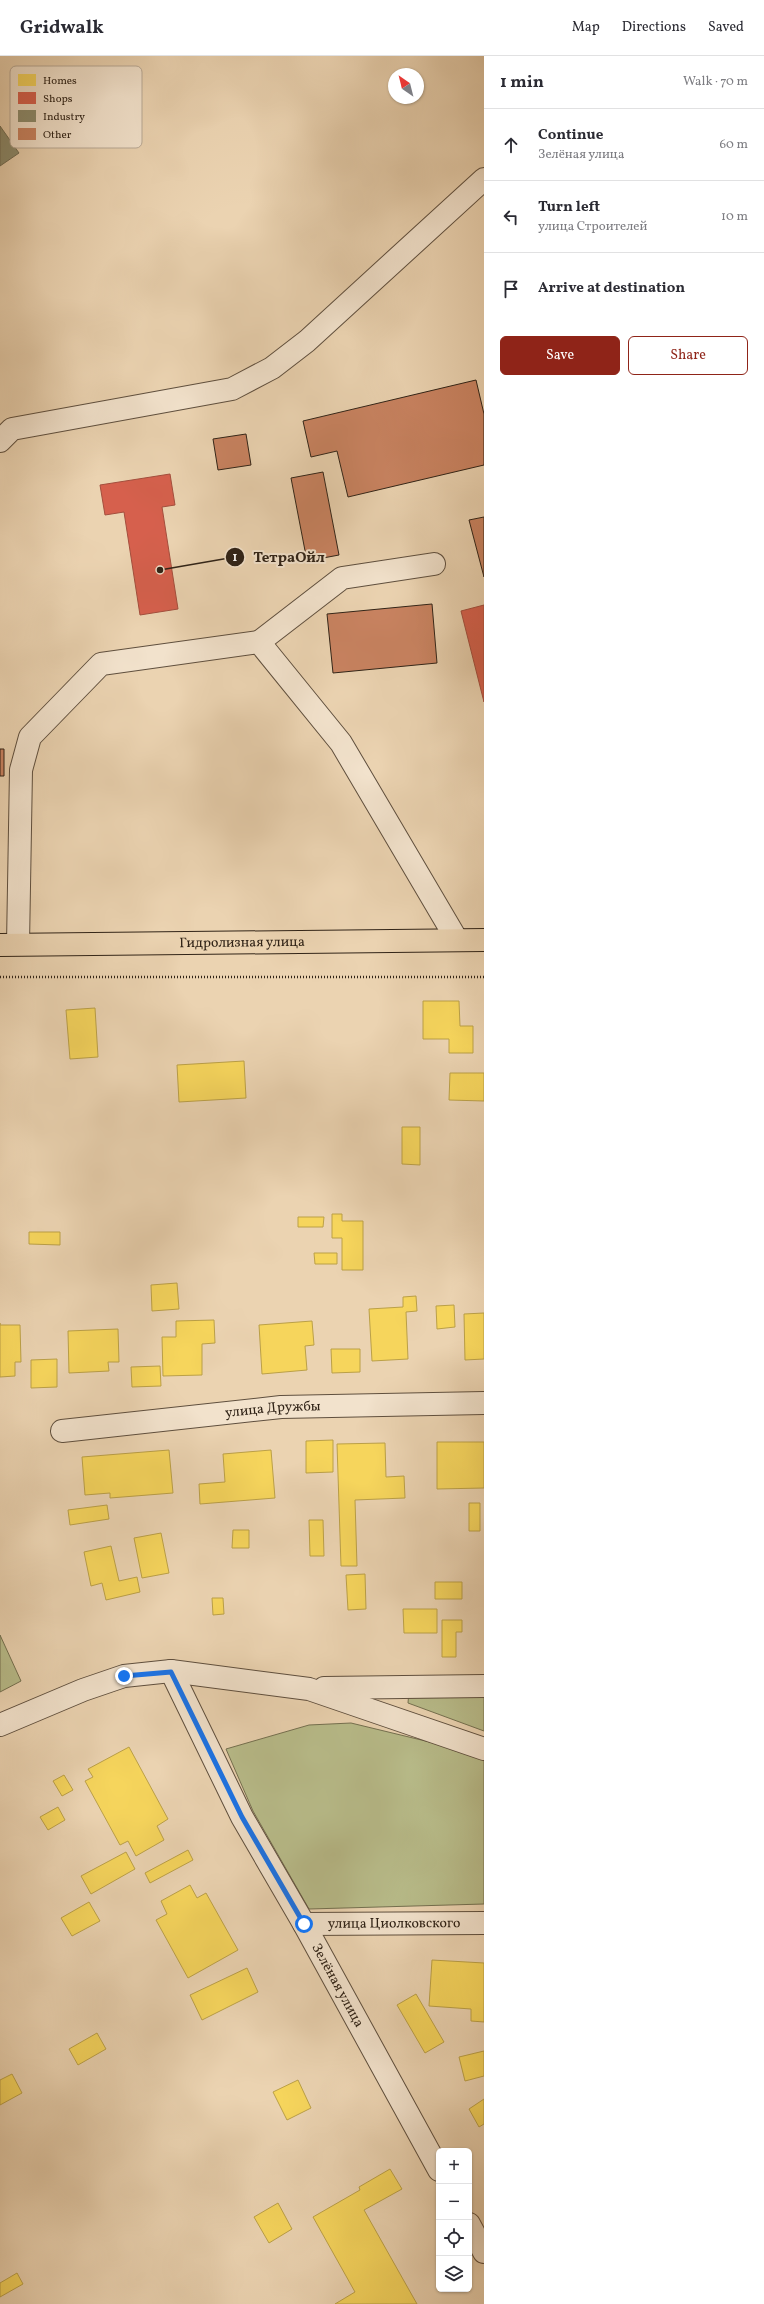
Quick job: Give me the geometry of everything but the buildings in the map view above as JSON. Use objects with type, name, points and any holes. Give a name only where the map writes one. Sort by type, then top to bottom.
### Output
[{"type":"highway","name":"Гидролизная улица","points":[[9,944],[484,940]]},
{"type":"street","points":[[0,441],[12,430],[232,389],[272,368],[308,341],[484,179]]},
{"type":"street","points":[[9,944],[21,770],[30,736],[101,664],[259,642],[342,578],[434,564]]},
{"type":"street","points":[[259,642],[341,743],[457,940]]},
{"type":"street","name":"улица Дружбы","points":[[62,1431],[281,1407],[484,1403]]},
{"type":"street","points":[[0,1725],[83,1690],[124,1676],[171,1672],[309,1689],[484,1686]]},
{"type":"street","name":"Зелёная улица","points":[[171,1672],[242,1817],[304,1924],[436,2165]]},
{"type":"street","points":[[309,1689],[484,1749]]},
{"type":"street","name":"улица Циолковского","points":[[304,1924],[484,1923]]},
{"type":"street","points":[[472,2230],[484,2252]]},
{"type":"path","points":[[0,977],[484,977]]},
{"type":"green space","points":[[0,1635],[21,1681],[0,1692]]},
{"type":"green space","points":[[409,1690],[484,1690],[484,1731],[408,1703]]},
{"type":"green space","points":[[351,1723],[442,1745],[484,1760],[484,1904],[309,1909],[253,1811],[226,1749],[309,1725]]},
{"type":"place","name":"ТетраОйл","points":[[160,570]]},
{"type":"route","points":[[124,1676],[171,1672],[242,1817],[304,1924]]}]
